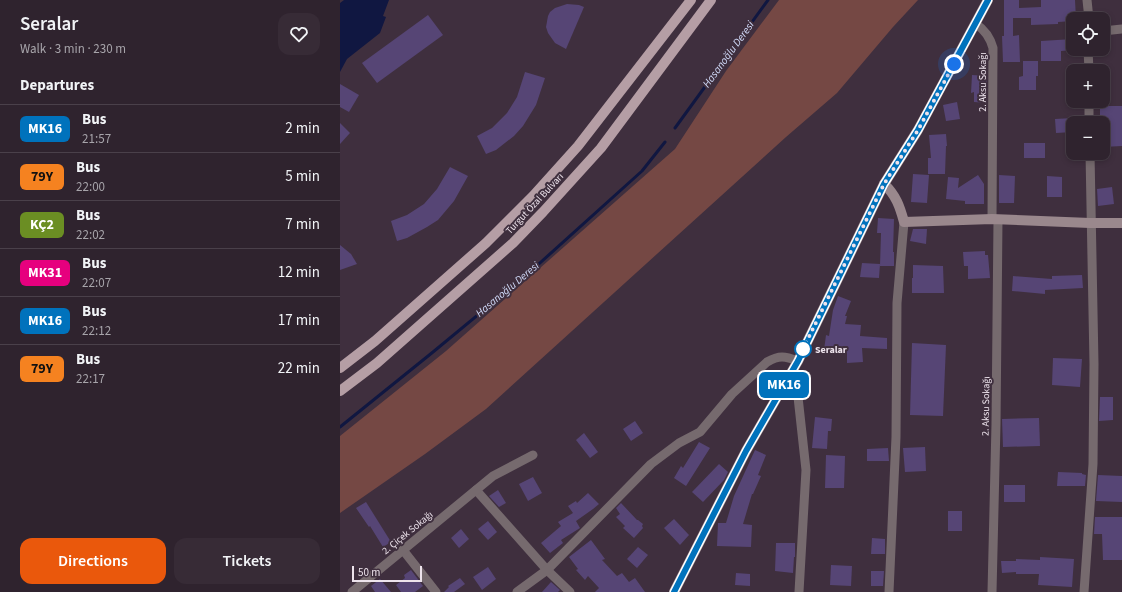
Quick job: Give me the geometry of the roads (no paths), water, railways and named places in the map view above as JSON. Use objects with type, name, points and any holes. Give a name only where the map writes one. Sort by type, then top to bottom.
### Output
[{"type":"main road","name":"Turgut Özal Bulvarı","points":[[340,368],[375,341],[486,243],[533,196],[578,146],[691,0]]},
{"type":"main road","name":"Turgut Özal Bulvarı","points":[[340,390],[377,363],[513,242],[543,212],[601,148],[711,0]]},
{"type":"main road","points":[[674,592],[746,451],[798,361],[884,184],[918,130],[988,0]]},
{"type":"main road","points":[[884,184],[895,196],[904,222],[995,220],[1122,223]]},
{"type":"street","points":[[1087,0],[1088,12]]},
{"type":"street","name":"2. Aksu Sokağı","points":[[976,24],[987,33],[991,39],[993,48],[996,424],[992,592]]},
{"type":"street","points":[[1110,30],[1122,30]]},
{"type":"street","points":[[1084,592],[1093,464],[1094,364],[1090,223],[1090,160]]},
{"type":"street","points":[[889,592],[896,437],[897,303],[904,222]]},
{"type":"street","points":[[517,592],[547,570],[651,464],[679,443],[700,432],[732,394],[767,362],[782,356],[798,361]]},
{"type":"street","points":[[785,382],[792,386],[798,397],[806,470],[799,592]]},
{"type":"street","name":"2. Çiçek Sokağı","points":[[352,592],[493,476],[533,455]]},
{"type":"street","points":[[476,490],[547,570],[570,592]]},
{"type":"street","points":[[403,550],[436,592]]},
{"type":"waterway","name":"Hasanoğlu Deresi","points":[[675,128],[768,0]]},
{"type":"waterway","name":"Hasanoğlu Deresi","points":[[340,427],[531,271],[642,171],[665,142]]},
{"type":"place","name":"Seralar","points":[[803,349]]}]
